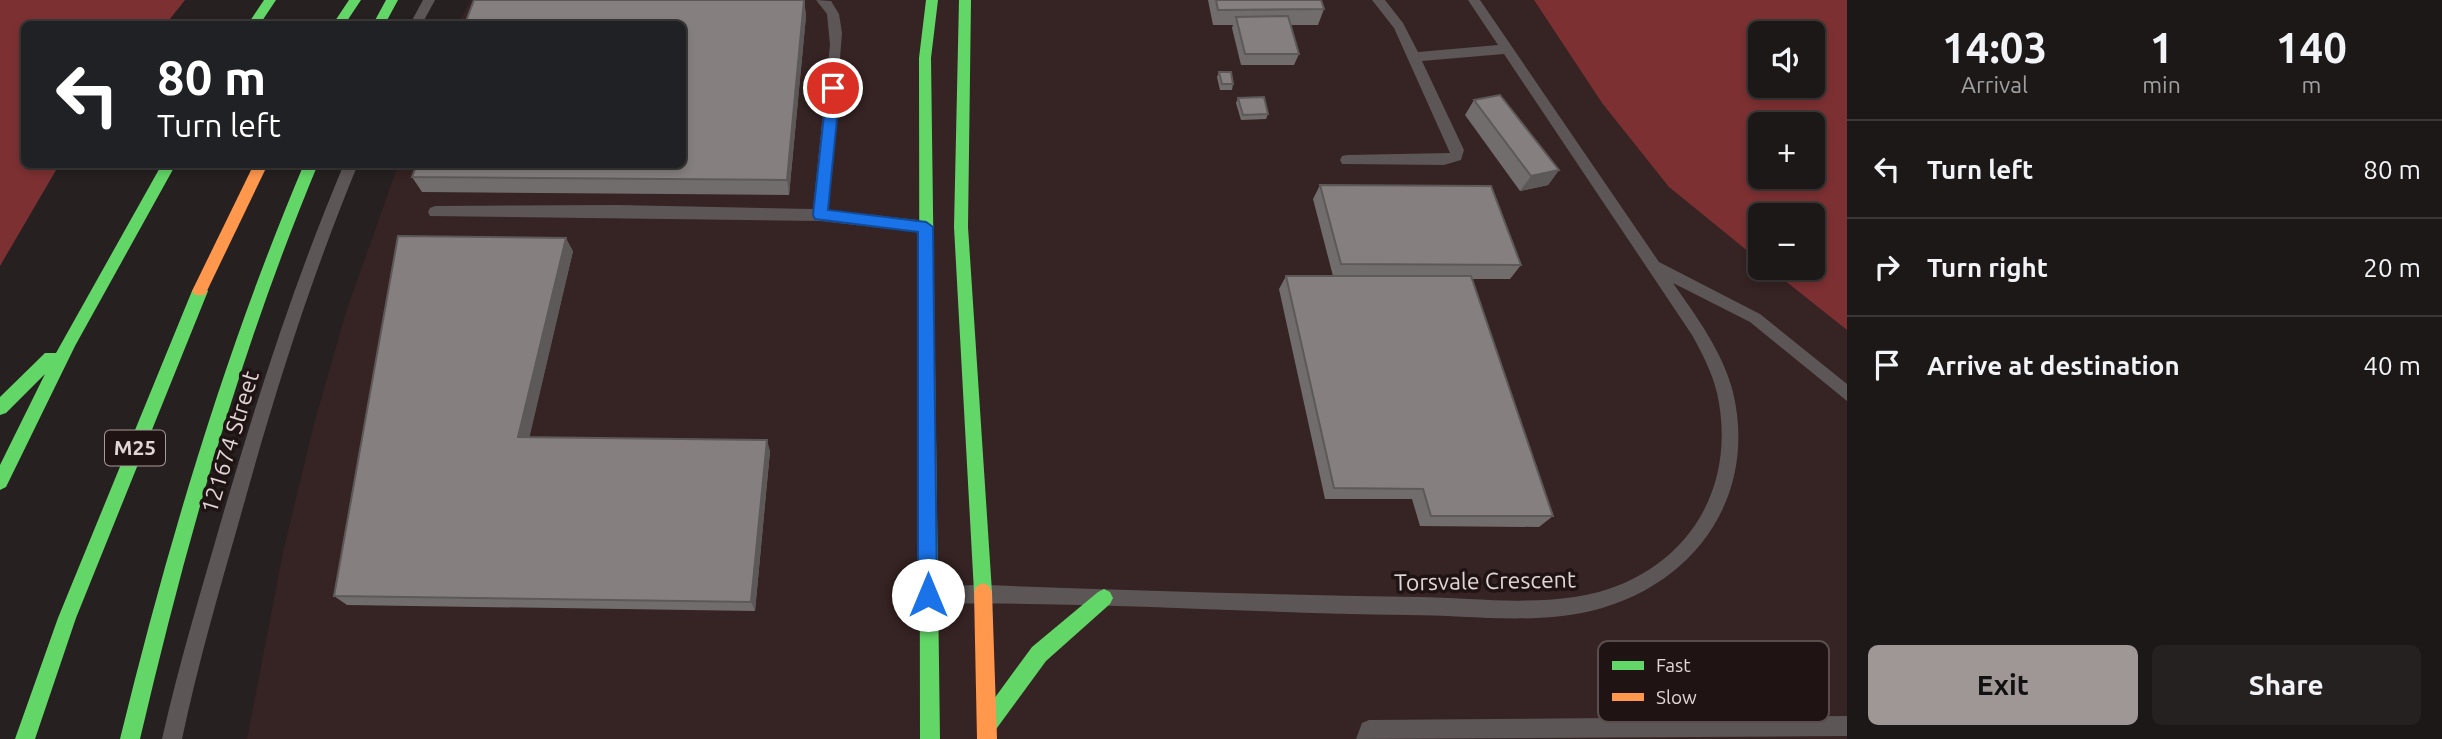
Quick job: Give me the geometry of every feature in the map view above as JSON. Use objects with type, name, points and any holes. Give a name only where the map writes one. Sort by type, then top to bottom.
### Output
[{"type":"street","points":[[256,21],[270,0]]},
{"type":"street","points":[[341,21],[355,0]]},
{"type":"street","points":[[381,21],[392,0]]},
{"type":"street","points":[[932,0],[925,58],[983,594],[987,732]]},
{"type":"street","points":[[930,739],[928,595],[943,227],[965,0]]},
{"type":"street","points":[[0,482],[69,342],[167,168]]},
{"type":"street","name":"M25","points":[[25,739],[44,677],[139,436],[196,300],[259,168]]},
{"type":"street","points":[[130,739],[172,568],[222,394],[289,212],[309,168]]},
{"type":"street","points":[[0,408],[69,342]]},
{"type":"street","points":[[987,732],[1039,654],[1104,598]]},
{"type":"lane","points":[[418,21],[429,0]]},
{"type":"lane","points":[[820,215],[836,45],[836,25],[831,10],[822,0]]},
{"type":"lane","points":[[1347,160],[1444,160],[1456,156],[1457,150],[1399,26],[1378,0]]},
{"type":"lane","name":"Torsvale Crescent","points":[[928,595],[983,594],[1306,606],[1545,607],[1592,602],[1645,582],[1692,544],[1707,523],[1728,478],[1732,449],[1726,394],[1716,364],[1697,330],[1474,0]]},
{"type":"lane","points":[[1414,57],[1507,49]]},
{"type":"lane","name":"121674 Street","points":[[172,739],[183,689],[260,416],[322,231],[349,168]]},
{"type":"lane","points":[[435,212],[820,215],[943,227]]},
{"type":"lane","points":[[1652,265],[1755,318],[1847,394]]},
{"type":"lane","points":[[1366,739],[1369,730],[1847,726]]},
{"type":"shaded area","points":[[0,0],[185,0],[168,21],[21,21],[21,168],[57,168],[0,266]]},
{"type":"shaded area","points":[[471,0],[1534,0],[1602,103],[1748,249],[1748,280],[1784,280],[1847,330],[1847,739],[247,739],[283,552],[314,424],[346,312],[397,168],[686,168],[686,21],[460,21]]},
{"type":"shaded area","points":[[1534,0],[1847,0],[1847,330],[1784,280],[1825,280],[1825,203],[1748,203],[1748,251],[1669,187],[1602,103]]},
{"type":"building","points":[[474,0],[804,0],[787,180],[412,177],[415,168],[686,168],[686,21],[466,21]]},
{"type":"building","points":[[1216,0],[1321,0],[1324,9],[1218,10]]},
{"type":"building","points":[[1288,16],[1299,54],[1245,54],[1236,17]]},
{"type":"building","points":[[1219,72],[1231,72],[1233,84],[1222,84]]},
{"type":"building","points":[[1500,95],[1559,170],[1531,176],[1474,100]]},
{"type":"building","points":[[1264,97],[1268,114],[1243,115],[1238,98]]},
{"type":"building","points":[[1320,185],[1491,186],[1521,265],[1341,264]]},
{"type":"building","points":[[398,236],[566,238],[518,437],[767,440],[751,602],[334,596]]},
{"type":"building","points":[[1286,276],[1471,276],[1553,516],[1431,516],[1423,489],[1334,488]]},
{"type":"traffic: fast","points":[[256,21],[270,0]]},
{"type":"traffic: fast","points":[[341,21],[355,0]]},
{"type":"traffic: fast","points":[[381,21],[392,0]]},
{"type":"traffic: fast","points":[[930,739],[925,58],[932,0]]},
{"type":"traffic: fast","points":[[965,0],[961,227],[983,592]]},
{"type":"traffic: fast","points":[[0,482],[69,342],[167,168]]},
{"type":"traffic: fast","points":[[130,739],[166,592],[207,447],[255,305],[309,168]]},
{"type":"traffic: fast","points":[[25,739],[67,618],[200,291]]},
{"type":"traffic: fast","points":[[0,408],[51,358]]},
{"type":"traffic: fast","points":[[987,725],[1039,654],[1104,598]]},
{"type":"traffic: slow","points":[[200,291],[259,168]]},
{"type":"traffic: slow","points":[[983,592],[987,739]]},
{"type":"route","points":[[833,88],[820,215],[926,227],[928,595]]}]
